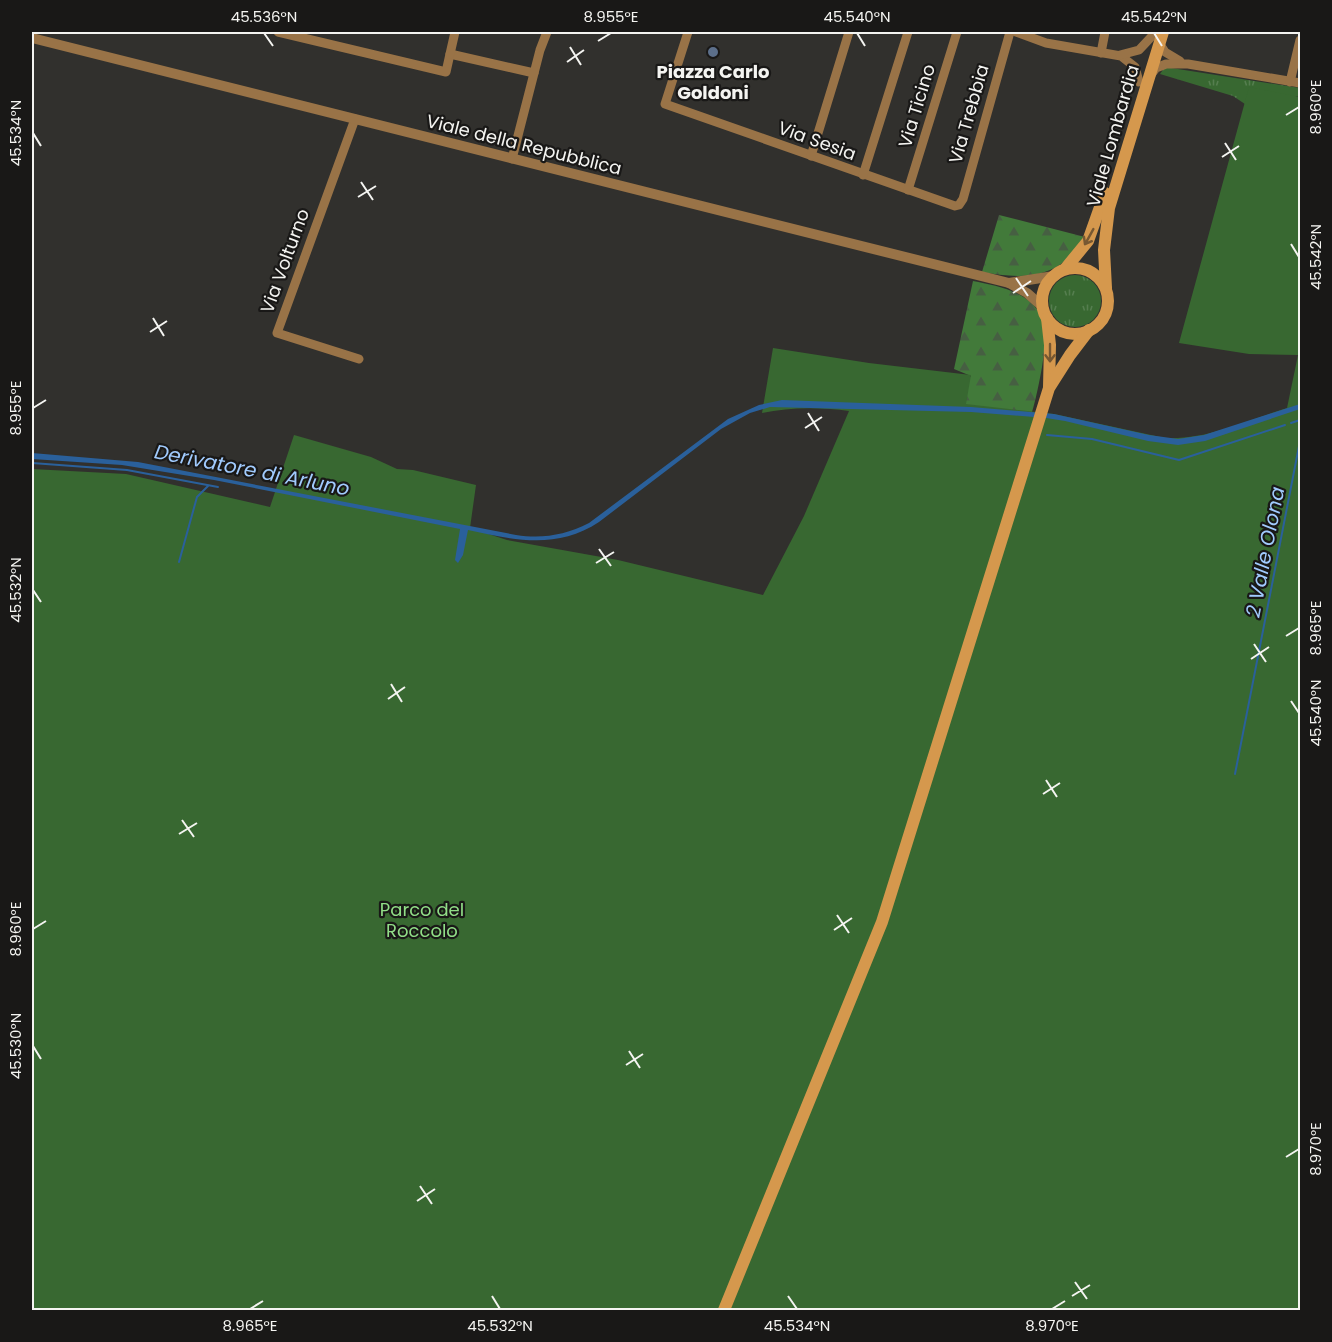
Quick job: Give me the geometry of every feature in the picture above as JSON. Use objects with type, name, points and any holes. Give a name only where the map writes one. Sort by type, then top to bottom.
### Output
[{"type":"main road","name":"Viale Lombardia","points":[[1059,272],[1079,254],[1094,229],[1158,35]]},
{"type":"main road","name":"Viale Lombardia","points":[[1106,288],[1104,250],[1107,218],[1144,80]]},
{"type":"main road","points":[[1045,312],[1055,327],[1066,332],[1078,333],[1089,330],[1100,323],[1106,312],[1108,300],[1106,288],[1096,275],[1081,268],[1059,272],[1044,290],[1045,312],[1050,345],[1049,388]]},
{"type":"main road","points":[[724,1311],[882,922],[1049,388],[1089,330]]},
{"type":"street","points":[[278,32],[446,72],[455,32]]},
{"type":"street","points":[[512,159],[547,32]]},
{"type":"street","name":"Via Sesia","points":[[688,32],[664,104],[952,206],[959,205]]},
{"type":"street","points":[[811,156],[849,32]]},
{"type":"street","points":[[863,175],[908,32]]},
{"type":"street","name":"Via Ticino","points":[[908,190],[957,32]]},
{"type":"street","name":"Via Trebbia","points":[[959,205],[963,199],[1010,32]]},
{"type":"street","points":[[1016,32],[1046,43],[1101,52],[1127,59],[1136,67],[1144,80],[1156,68],[1166,64],[1188,64],[1300,83]]},
{"type":"street","points":[[1046,43],[1048,32]]},
{"type":"street","points":[[1101,52],[1105,32]]},
{"type":"street","points":[[1115,55],[1129,54],[1139,50],[1158,35],[1169,56],[1188,64]]},
{"type":"street","name":"Viale della Repubblica","points":[[32,38],[1009,283]]},
{"type":"street","points":[[1290,82],[1300,40]]},
{"type":"street","points":[[450,54],[534,73]]},
{"type":"street","name":"Via Volturno","points":[[355,119],[277,333],[359,359]]},
{"type":"street","points":[[1009,283],[1059,272]]},
{"type":"street","points":[[1009,283],[1027,293],[1045,312]]},
{"type":"green space","points":[[1165,67],[1300,88],[1300,97],[1254,110],[1233,96],[1160,74]]},
{"type":"green space","name":"Parco del Roccolo","points":[[1249,87],[1300,97],[1300,1310],[32,1310],[32,469],[126,474],[270,507],[294,435],[371,457],[397,469],[413,470],[476,485],[470,528],[507,540],[618,560],[763,595],[804,516],[849,411],[805,408],[762,413],[773,348],[869,363],[971,375],[966,404],[1054,414],[1165,438],[1212,433],[1287,408],[1298,355],[1249,354],[1179,343]]},
{"type":"green space","points":[[999,215],[1085,237],[1067,259],[1048,271],[1026,276],[982,272]]},
{"type":"green space","points":[[1075,275],[1085,277],[1093,283],[1099,291],[1101,301],[1099,311],[1093,319],[1085,325],[1075,327],[1065,325],[1057,319],[1051,311],[1049,301],[1051,291],[1057,283],[1065,277]]},
{"type":"green space","points":[[973,281],[994,285],[1025,298],[1034,305],[1044,325],[1042,367],[1036,399],[1026,430],[945,403],[971,376],[954,369]]},
{"type":"water","points":[[782,400],[971,407],[1054,414],[1149,435],[1178,439],[1204,435],[1300,404],[1300,409],[1205,441],[1178,445],[1148,441],[1046,418],[971,412],[770,407],[750,413],[721,429],[599,522],[583,531],[551,539],[535,540],[502,537],[468,530],[463,555],[458,563],[455,560],[460,529],[214,480],[122,465],[32,459],[32,453],[138,462],[516,535],[545,536],[562,533],[589,523],[728,419],[759,405]]},
{"type":"waterway","name":"2 Valle Olona","points":[[1291,423],[1300,420]]},
{"type":"waterway","name":"2 Valle Olona","points":[[1047,435],[1092,439],[1179,460],[1285,425]]},
{"type":"waterway","name":"2 Valle Olona","points":[[1235,774],[1300,441]]},
{"type":"waterway","points":[[32,463],[127,470],[218,487]]},
{"type":"waterway","points":[[179,562],[197,497],[208,486]]},
{"type":"place","name":"Piazza Carlo Goldoni","points":[[713,52]]},
{"type":"water label","name":"Derivatore di Arluno","points":[[252,470]]}]
